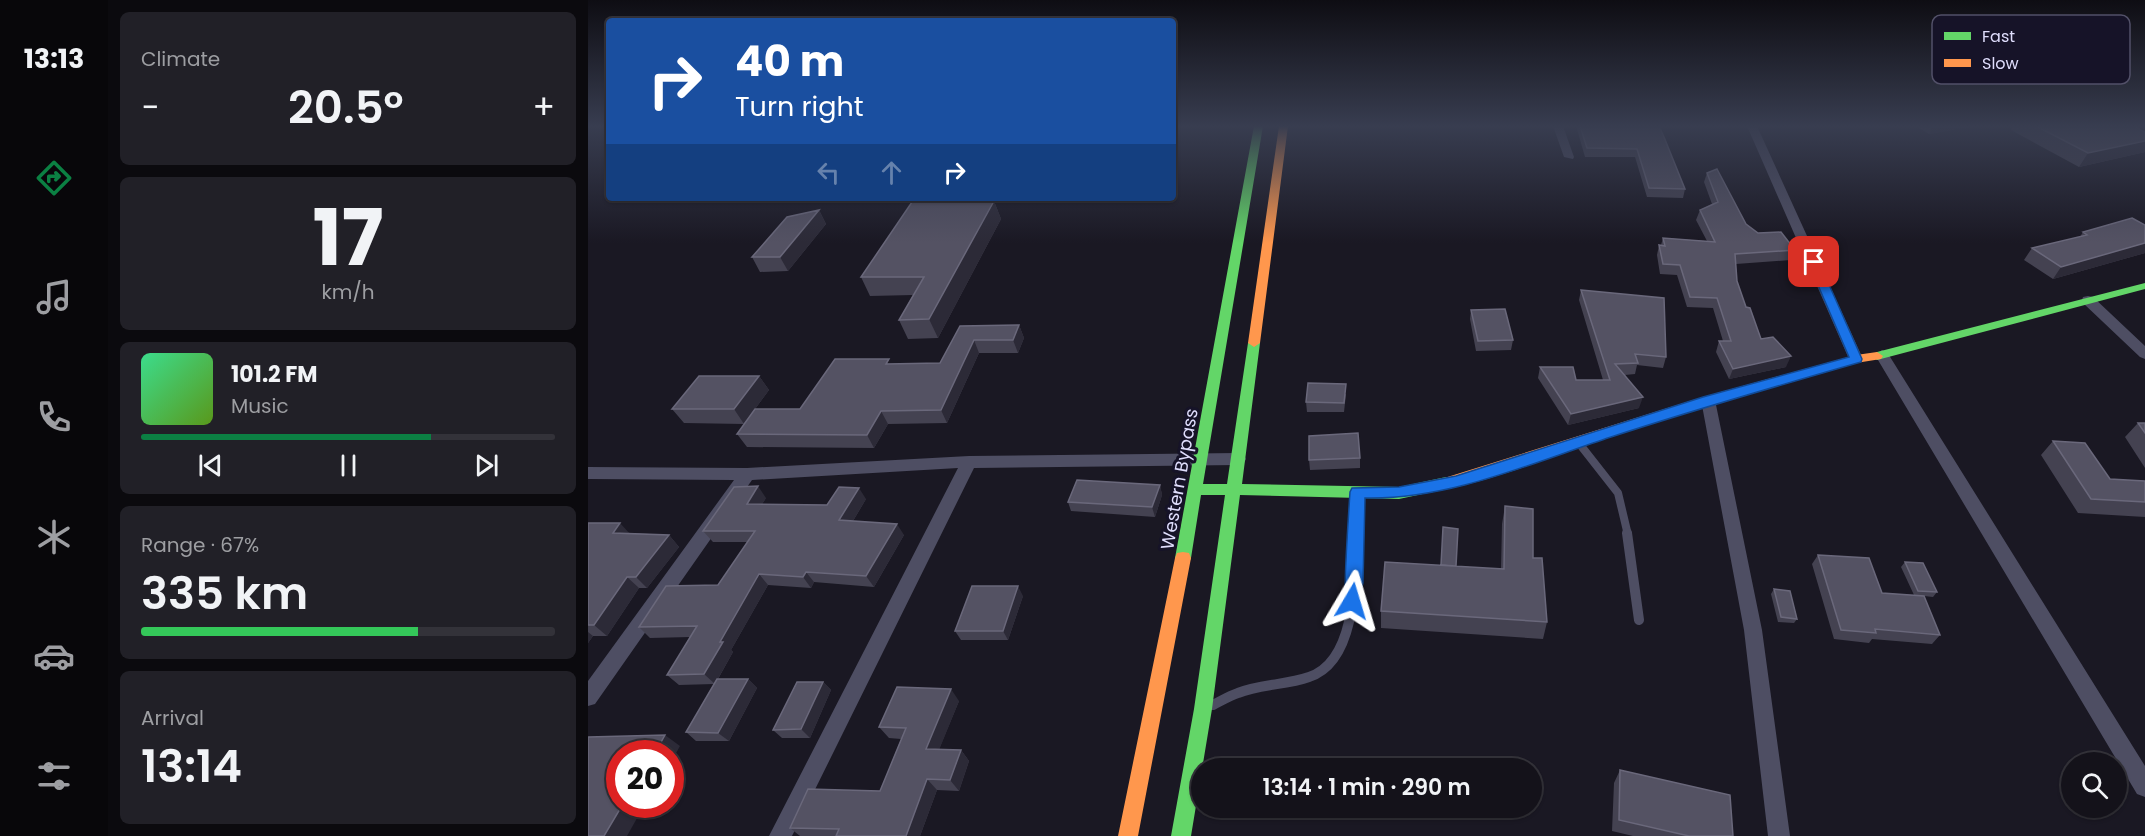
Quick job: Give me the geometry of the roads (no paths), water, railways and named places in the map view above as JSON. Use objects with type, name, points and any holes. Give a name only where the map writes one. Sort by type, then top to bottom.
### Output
[{"type":"main road","name":"Western Bypass","points":[[1128,836],[1197,489],[1252,165]]},
{"type":"main road","points":[[1181,836],[1203,709],[1279,165]]},
{"type":"main road","points":[[1197,489],[1399,493],[1457,482],[1708,400],[1856,359],[1882,355],[2145,286]]},
{"type":"street","points":[[1769,165],[1856,359]]},
{"type":"street","points":[[2088,300],[2145,354]]},
{"type":"street","points":[[1882,355],[2145,786]]},
{"type":"street","points":[[1708,400],[1753,630],[1779,836]]},
{"type":"street","points":[[588,473],[747,474],[969,462],[1238,459]]},
{"type":"street","points":[[780,836],[969,462]]},
{"type":"street","points":[[588,697],[747,474]]},
{"type":"lane","points":[[1578,442],[1617,493],[1623,508],[1639,620]]},
{"type":"lane","points":[[1203,709],[1239,692],[1311,677],[1332,663],[1345,639],[1355,583],[1357,492]]}]
